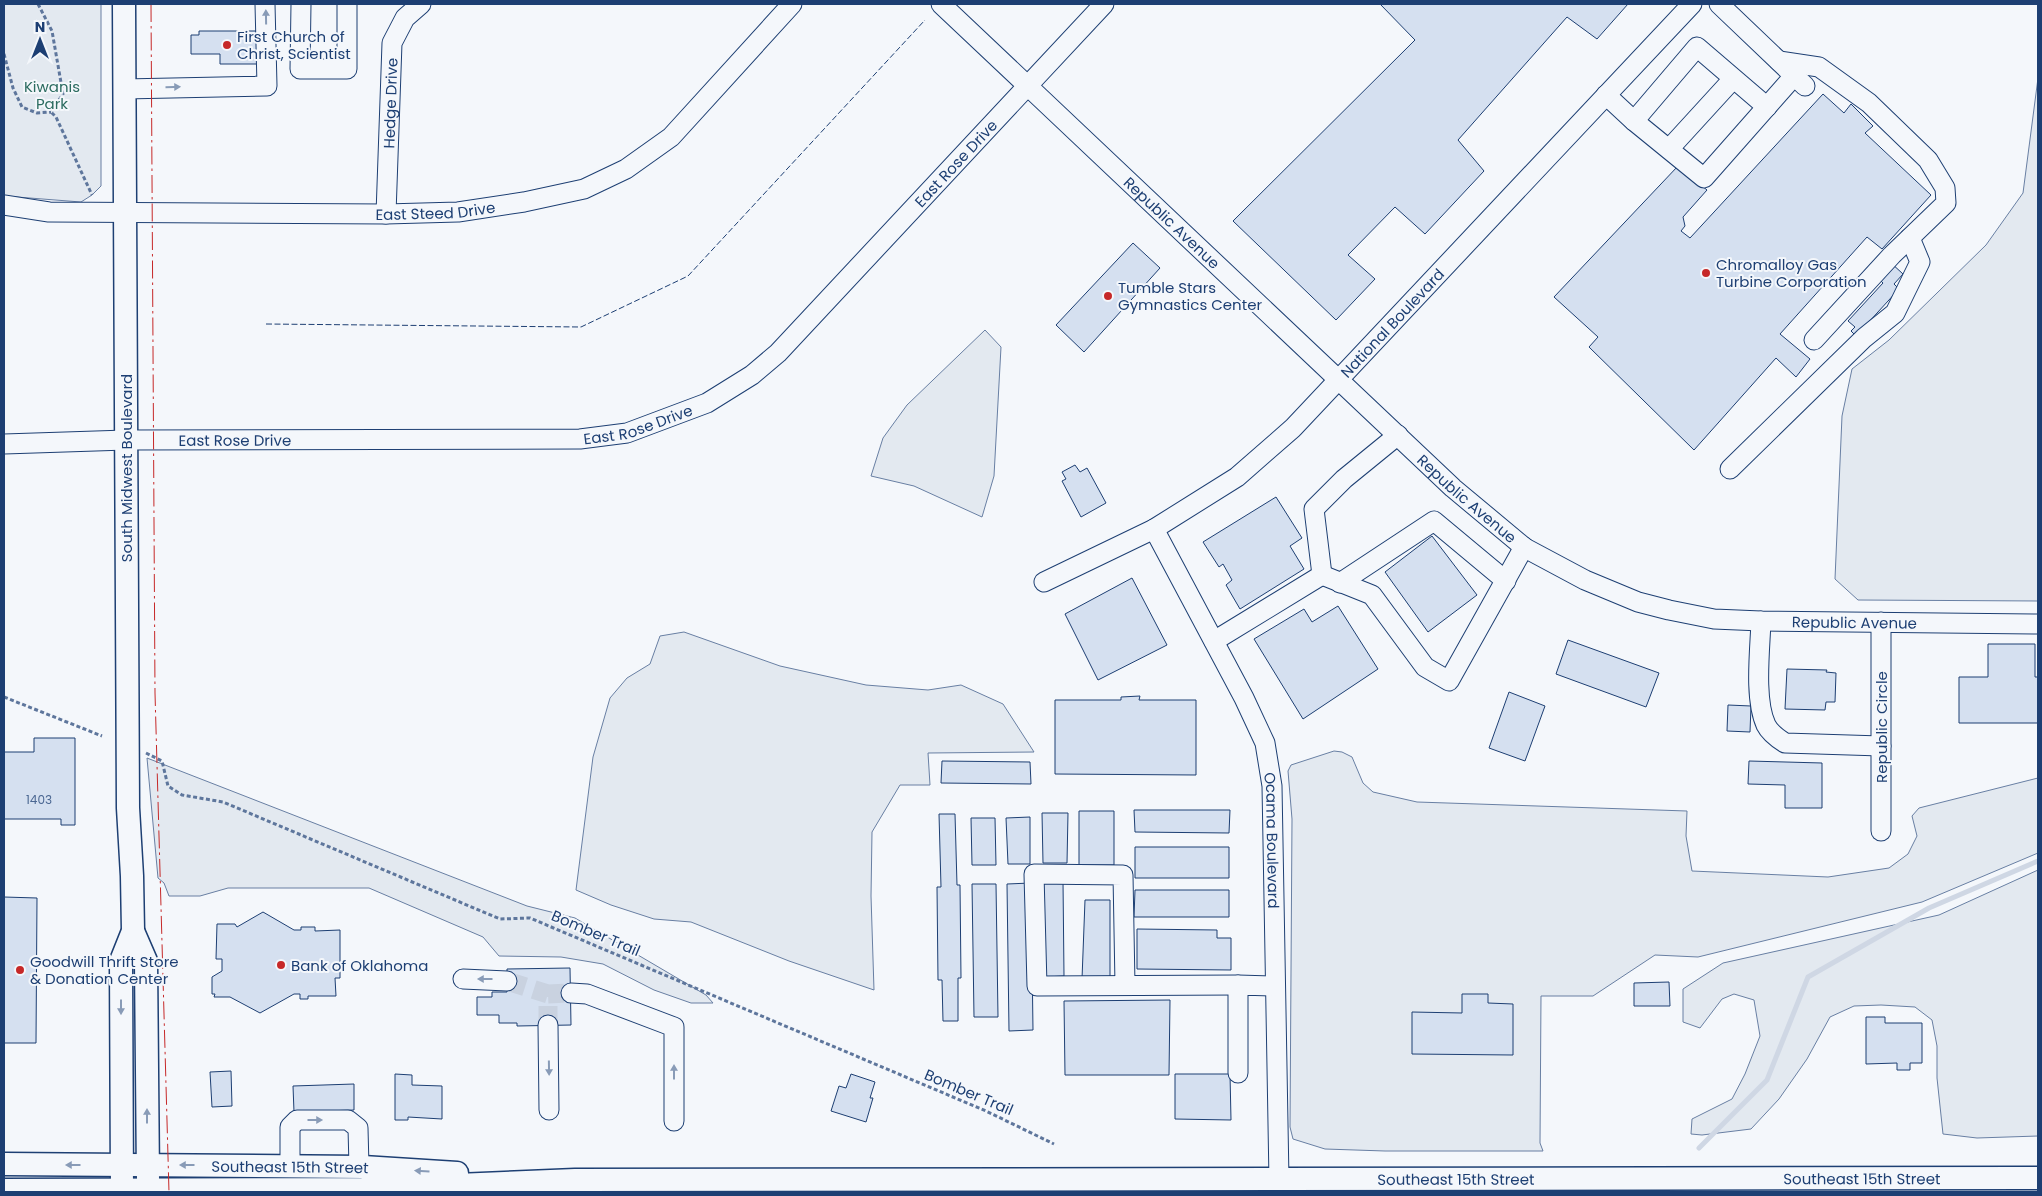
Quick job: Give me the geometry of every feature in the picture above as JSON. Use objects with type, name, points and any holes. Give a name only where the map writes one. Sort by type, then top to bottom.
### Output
[{"type":"main road","name":"South Midwest Boulevard","points":[[124,4],[128,800],[133,931],[146,961],[148,1191]]},
{"type":"main road","name":"South Midwest Boulevard","points":[[122,1191],[121,961],[133,931]]},
{"type":"main road","name":"Southeast 15th Street","points":[[4,1164],[358,1167],[575,1180],[1136,1186],[1278,1180],[2038,1178]]},
{"type":"main road","name":"Southeast 15th Street","points":[[4,1190],[362,1189],[575,1180]]},
{"type":"street","points":[[124,89],[267,86],[265,4]]},
{"type":"street","points":[[301,4],[300,69],[347,69],[347,4]]},
{"type":"street","name":"Hedge Drive","points":[[386,214],[392,43],[405,18],[421,4]]},
{"type":"street","name":"East Steed Drive","points":[[4,205],[48,212],[386,214],[458,212],[524,202],[584,189],[626,168],[671,137],[792,4]]},
{"type":"street","name":"Republic Avenue","points":[[941,4],[1338,381],[1453,488],[1524,547],[1586,580],[1638,602],[1714,619],[2038,624]]},
{"type":"street","name":"East Rose Drive","points":[[4,444],[126,440],[580,439],[628,433],[707,403],[752,375],[778,353],[1104,4]]},
{"type":"street","name":"National Boulevard","points":[[1044,582],[1154,529],[1236,476],[1293,428],[1692,4]]},
{"type":"street","points":[[1606,95],[1634,121],[1704,178],[1766,107],[1800,81],[1719,4]]},
{"type":"street","points":[[1634,121],[1697,47],[1766,107]]},
{"type":"street","points":[[1779,61],[1819,67],[1869,103],[1928,160],[1945,188],[1946,203],[1892,255],[1814,340]]},
{"type":"street","points":[[1669,149],[1733,79]]},
{"type":"street","points":[[1730,469],[1864,338],[1895,313],[1920,262],[1910,238]]},
{"type":"street","points":[[1322,575],[1314,509],[1344,479],[1398,435]]},
{"type":"street","points":[[1340,583],[1434,521],[1506,581]]},
{"type":"street","name":"Ocama Boulevard","points":[[1154,529],[1244,698],[1265,743],[1272,786],[1278,1180]]},
{"type":"street","points":[[1322,575],[1372,595],[1425,667],[1450,681],[1524,547]]},
{"type":"street","points":[[1214,641],[1322,575]]},
{"type":"street","points":[[1761,621],[1759,697],[1765,724],[1776,738],[1785,743],[1881,746]]},
{"type":"street","name":"Republic Circle","points":[[1880,831],[1881,622]]},
{"type":"street","points":[[1125,985],[1123,875],[1034,874],[1037,986],[1238,984],[1275,986]]},
{"type":"street","points":[[463,979],[507,980]]},
{"type":"street","points":[[1238,984],[1238,1073]]},
{"type":"street","points":[[571,993],[587,994],[674,1027],[674,1121]]},
{"type":"street","points":[[548,1025],[549,1110]]},
{"type":"street","points":[[290,1166],[290,1127],[297,1120],[348,1120],[358,1128],[358,1167]]},
{"type":"path","points":[[38,4],[52,31],[64,94],[50,112]]},
{"type":"path","points":[[4,54],[13,88],[22,107],[37,113],[50,112],[56,117],[92,195]]},
{"type":"path","points":[[4,697],[102,736]]},
{"type":"path","name":"Bomber Trail","points":[[143,752],[162,761],[168,786],[182,795],[222,802],[500,918],[530,918],[986,1111],[1054,1144]]},
{"type":"green space","name":"Kiwanis Park","points":[[4,4],[101,4],[101,186],[81,202],[4,196]]},
{"type":"green space","points":[[2038,78],[2038,601],[1858,600],[1835,579],[1842,416],[1852,369],[1889,340],[1986,245],[2023,193]]},
{"type":"green space","points":[[985,330],[1001,347],[994,476],[982,517],[914,486],[871,476],[883,438],[907,405]]},
{"type":"green space","points":[[684,632],[780,666],[866,685],[928,690],[961,685],[1003,704],[1034,752],[928,753],[930,785],[900,785],[872,832],[871,896],[874,990],[789,961],[691,922],[654,919],[611,905],[576,890],[593,757],[610,698],[627,678],[650,664],[660,636]]},
{"type":"green space","points":[[1334,751],[1342,752],[1352,757],[1363,783],[1373,792],[1417,802],[1687,811],[1686,836],[1692,871],[1828,877],[1889,868],[1908,854],[1917,836],[1912,816],[1919,808],[2038,778],[2038,853],[1922,902],[1698,957],[1655,955],[1593,996],[1541,996],[1540,1143],[1543,1151],[1325,1149],[1293,1139],[1290,1127],[1292,819],[1288,771],[1291,765]]},
{"type":"green space","points":[[147,758],[527,906],[575,918],[706,995],[713,1003],[691,1003],[654,990],[603,964],[561,957],[499,956],[483,937],[369,888],[228,888],[200,896],[169,896],[164,883],[158,878]]},
{"type":"green space","points":[[2038,870],[2038,1136],[1977,1138],[1943,1134],[1937,1078],[1937,1046],[1932,1020],[1915,1007],[1881,1005],[1854,1006],[1830,1017],[1807,1059],[1779,1099],[1751,1129],[1702,1135],[1691,1134],[1692,1119],[1732,1099],[1745,1074],[1760,1036],[1754,1000],[1734,994],[1722,999],[1700,1028],[1683,1022],[1683,989],[1723,963],[1939,915]]},
{"type":"building","points":[[1380,4],[1628,4],[1597,39],[1567,17],[1458,140],[1484,171],[1425,234],[1395,207],[1348,255],[1375,279],[1336,320],[1233,221],[1415,40]]},
{"type":"building","name":"First Church of Christ, Scientist","points":[[199,31],[263,31],[262,64],[220,64],[220,54],[191,54],[191,35],[199,35]]},
{"type":"building","name":"Chromalloy Gas Turbine Corporation","points":[[1823,94],[1844,113],[1851,104],[1873,126],[1865,133],[1931,195],[1882,249],[1867,237],[1780,334],[1810,359],[1796,377],[1776,358],[1694,450],[1589,347],[1598,337],[1554,297],[1678,166],[1707,190],[1683,217],[1685,226],[1681,231],[1690,238]]},
{"type":"building","name":"Tumble Stars Gymnastics Center","points":[[1133,243],[1160,268],[1084,352],[1056,325]]},
{"type":"building","points":[[1890,262],[1903,274],[1894,284],[1899,289],[1856,336],[1851,331],[1855,327],[1848,321],[1883,283],[1878,278]]},
{"type":"building","points":[[1075,465],[1080,472],[1087,468],[1106,503],[1081,517],[1062,481],[1066,479],[1062,472]]},
{"type":"building","points":[[1276,497],[1302,538],[1290,546],[1304,569],[1240,609],[1226,585],[1232,580],[1223,564],[1219,567],[1203,542]]},
{"type":"building","points":[[1432,536],[1477,595],[1428,632],[1385,572]]},
{"type":"building","points":[[1132,578],[1167,645],[1098,680],[1065,614]]},
{"type":"building","points":[[1338,606],[1378,669],[1303,719],[1254,639],[1304,609],[1312,622]]},
{"type":"building","points":[[1568,640],[1659,673],[1646,707],[1556,674]]},
{"type":"building","points":[[1988,644],[2035,644],[2035,677],[2038,677],[2038,723],[1959,723],[1959,677],[1988,677]]},
{"type":"building","points":[[1787,669],[1827,670],[1826,672],[1836,673],[1835,702],[1826,702],[1825,710],[1785,709]]},
{"type":"building","points":[[1509,692],[1545,706],[1525,761],[1489,748]]},
{"type":"building","points":[[1140,696],[1139,700],[1196,700],[1196,775],[1055,774],[1055,700],[1121,700],[1121,697]]},
{"type":"building","points":[[1728,705],[1751,706],[1750,732],[1727,731]]},
{"type":"building","points":[[34,738],[75,738],[75,825],[61,825],[61,819],[4,819],[4,752],[34,752]]},
{"type":"building","points":[[942,761],[1030,762],[1031,784],[941,783]]},
{"type":"building","points":[[1749,761],[1822,763],[1822,808],[1785,808],[1785,785],[1748,784]]},
{"type":"building","points":[[1134,810],[1230,810],[1229,833],[1135,832]]},
{"type":"building","points":[[1079,811],[1114,811],[1114,865],[1079,865]]},
{"type":"building","points":[[1042,813],[1068,813],[1067,863],[1043,863]]},
{"type":"building","points":[[939,814],[955,814],[957,885],[960,885],[961,978],[958,978],[958,1021],[943,1021],[942,980],[938,980],[937,887],[941,887]]},
{"type":"building","points":[[1030,817],[1030,864],[1008,864],[1006,818]]},
{"type":"building","points":[[971,818],[995,818],[996,865],[972,865]]},
{"type":"building","points":[[1135,847],[1229,847],[1229,878],[1135,878]]},
{"type":"building","points":[[1043,881],[1063,881],[1064,976],[1045,977]]},
{"type":"building","points":[[1031,883],[1033,1030],[1009,1031],[1007,884]]},
{"type":"building","points":[[972,884],[996,884],[998,1017],[974,1017]]},
{"type":"building","points":[[1135,890],[1229,890],[1229,917],[1134,917]]},
{"type":"building","name":"Goodwill Thrift Store & Donation Center","points":[[4,897],[37,898],[36,1043],[4,1043]]},
{"type":"building","points":[[1085,900],[1110,900],[1110,978],[1082,979]]},
{"type":"building","name":"Bank of Oklahoma","points":[[263,912],[294,930],[301,930],[301,927],[315,927],[315,931],[340,930],[340,978],[335,978],[336,996],[308,996],[308,999],[300,999],[300,994],[294,994],[260,1013],[230,997],[214,997],[215,994],[212,994],[212,977],[222,971],[222,959],[216,959],[217,924],[235,924],[237,927]]},
{"type":"building","points":[[1137,929],[1217,930],[1217,938],[1231,938],[1231,970],[1137,969]]},
{"type":"building","points":[[570,968],[571,1025],[517,1026],[517,1023],[499,1023],[499,1015],[477,1015],[477,997],[492,997],[492,992],[507,992],[507,969]]},
{"type":"building","points":[[1669,982],[1670,1006],[1634,1006],[1634,983]]},
{"type":"building","points":[[1462,994],[1488,994],[1488,1003],[1513,1004],[1513,1055],[1412,1054],[1412,1012],[1462,1013]]},
{"type":"building","points":[[1170,1000],[1169,1075],[1065,1075],[1064,1001]]},
{"type":"building","points":[[1866,1017],[1885,1017],[1885,1023],[1922,1023],[1922,1063],[1910,1063],[1910,1070],[1897,1070],[1897,1063],[1866,1064]]},
{"type":"building","points":[[231,1071],[232,1106],[212,1107],[210,1072]]},
{"type":"building","points":[[395,1074],[412,1075],[412,1085],[442,1086],[442,1119],[408,1117],[408,1120],[395,1120]]},
{"type":"building","points":[[851,1074],[875,1082],[870,1098],[873,1098],[866,1122],[831,1111],[839,1086],[846,1088]]},
{"type":"building","points":[[1175,1074],[1230,1074],[1231,1120],[1175,1119]]},
{"type":"building","points":[[354,1084],[354,1110],[294,1112],[293,1086]]},
{"type":"waterway","points":[[1699,1148],[1767,1080],[1808,977],[1929,908],[2038,861]]},
{"type":"tunnel","points":[[507,981],[548,994]]},
{"type":"tunnel","points":[[548,1025],[548,994],[571,993]]},
{"type":"fence","points":[[266,324],[581,327],[688,276],[925,20]]},
{"type":"power","points":[[151,4],[155,693],[169,1192]]},
{"type":"place","name":"First Church of Christ, Scientist","points":[[227,45]]},
{"type":"place","name":"Chromalloy Gas Turbine Corporation","points":[[1706,273]]},
{"type":"place","name":"Tumble Stars Gymnastics Center","points":[[1108,296]]},
{"type":"place","name":"Bank of Oklahoma","points":[[281,965]]},
{"type":"place","name":"Goodwill Thrift Store & Donation Center","points":[[20,970]]}]
